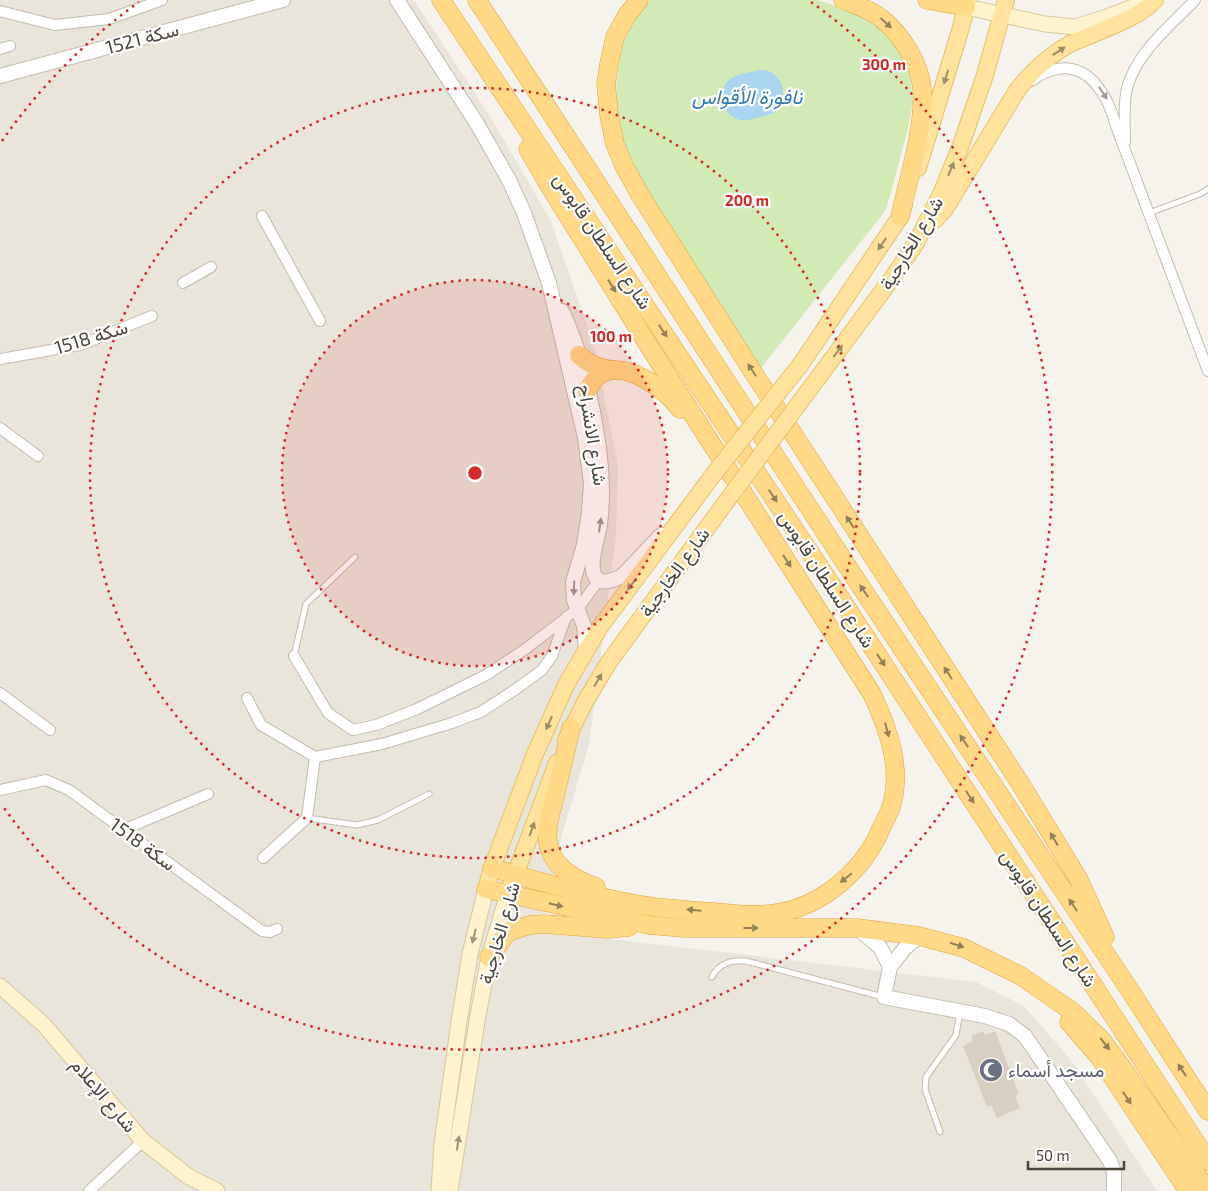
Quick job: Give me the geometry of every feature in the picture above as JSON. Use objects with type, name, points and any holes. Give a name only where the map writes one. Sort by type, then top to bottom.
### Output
[{"type":"highway","name":"شارع السلطان قابوس","points":[[441,0],[832,584],[1208,1161]]},
{"type":"highway","name":"شارع السلطان قابوس","points":[[477,0],[857,581],[1131,992],[1208,1111]]},
{"type":"highway","points":[[639,0],[615,37],[606,84],[608,115],[615,144],[624,166],[642,198],[1020,783],[1078,878],[1131,992]]},
{"type":"highway","points":[[843,0],[868,10],[896,32],[909,51],[917,68],[922,87],[919,132],[900,217]]},
{"type":"highway","points":[[927,0],[967,3]]},
{"type":"highway","points":[[453,18],[550,186],[863,681],[885,722],[893,755],[894,780],[891,806],[875,843],[852,874],[826,893],[806,904],[782,912],[755,915],[653,906],[571,890],[492,868]]},
{"type":"highway","points":[[578,355],[598,368],[632,374],[650,382],[671,397],[706,448],[742,490]]},
{"type":"highway","points":[[587,390],[594,379],[603,373],[614,370]]},
{"type":"highway","points":[[571,728],[549,823],[548,841],[552,853],[563,870],[576,880],[653,906]]},
{"type":"highway","points":[[486,889],[649,925],[685,928],[857,928],[919,936],[964,948],[1021,976],[1073,1012],[1100,1038],[1208,1191]]},
{"type":"highway","points":[[490,957],[508,932],[530,925],[544,924],[608,929],[649,925]]},
{"type":"highway","points":[[1043,991],[1100,1058],[1188,1191]]},
{"type":"main road","points":[[967,3],[1005,7],[1045,24],[1075,26],[1107,17],[1138,5],[1145,0]]},
{"type":"main road","points":[[916,243],[946,209],[1018,89],[1046,59],[1068,45],[1133,16],[1155,0]]},
{"type":"main road","name":"شارع الخارجية","points":[[441,1189],[442,1144],[458,1022],[470,954],[492,868],[538,747],[566,685],[600,628],[713,474],[801,364],[900,217],[921,161],[967,3]]},
{"type":"main road","name":"شارع الخارجية","points":[[441,1189],[490,957],[508,894],[571,728],[609,662],[916,243],[941,194],[960,148],[1005,7]]},
{"type":"main road","name":"شارع الإعلام","points":[[0,986],[44,1025],[144,1141],[189,1177],[218,1191]]},
{"type":"street","points":[[0,11],[55,25],[109,19],[162,0]]},
{"type":"street","name":"شارع الانشراح","points":[[397,0],[476,122],[509,180],[527,221],[549,283],[566,318],[587,390],[601,468],[600,523],[592,567],[594,575],[600,580]]},
{"type":"street","points":[[1125,150],[1124,107],[1131,77],[1149,48],[1195,0]]},
{"type":"street","name":"سكة 1521","points":[[0,76],[276,1]]},
{"type":"street","points":[[1007,106],[1037,76],[1048,71],[1070,68],[1089,77],[1104,93],[1208,371]]},
{"type":"street","points":[[262,216],[320,321]]},
{"type":"street","points":[[183,284],[211,268]]},
{"type":"street","name":"شارع الانشراح","points":[[549,283],[585,438],[590,484],[589,512],[584,545],[573,582],[574,600],[572,614],[584,626],[586,650]]},
{"type":"street","name":"سكة 1518","points":[[0,359],[80,345],[152,316]]},
{"type":"street","points":[[557,318],[568,343],[578,355]]},
{"type":"street","points":[[0,428],[38,456]]},
{"type":"street","points":[[294,656],[328,713],[353,730],[376,725],[417,709],[486,675],[524,650],[572,614],[600,580],[606,582],[615,580],[623,575],[695,499]]},
{"type":"street","points":[[247,698],[261,725],[315,757],[382,744],[452,723],[481,712],[519,687],[542,670],[552,656],[572,614]]},
{"type":"street","points":[[0,693],[50,730]]},
{"type":"street","points":[[263,858],[307,818],[315,757]]},
{"type":"street","name":"سكة 1518","points":[[0,790],[46,780],[69,790],[262,931],[270,932],[277,929]]},
{"type":"street","points":[[123,830],[208,794]]},
{"type":"street","points":[[857,928],[880,946],[890,967]]},
{"type":"street","points":[[919,936],[905,948],[890,967],[884,997],[985,1016],[1009,1024],[1025,1036],[1110,1161],[1114,1172],[1114,1191]]},
{"type":"street","points":[[89,1191],[144,1141]]},
{"type":"lane","points":[[1149,213],[1200,194],[1208,189]]},
{"type":"lane","points":[[294,656],[306,604],[356,558]]},
{"type":"lane","points":[[307,818],[357,825],[378,820],[430,794]]},
{"type":"lane","points":[[712,977],[722,964],[738,960],[884,997]]},
{"type":"lane","points":[[940,1132],[925,1089],[926,1077],[956,1035],[960,1012]]},
{"type":"shaded area","points":[[0,0],[414,0],[491,118],[550,219],[593,342],[618,464],[616,536],[589,745],[562,834],[542,931],[976,982],[1024,1006],[1071,1060],[1157,1191],[0,1191]]},
{"type":"green space","points":[[649,0],[817,0],[859,13],[874,23],[901,54],[909,70],[913,102],[908,129],[886,210],[761,368],[648,192],[626,146],[619,122],[616,98],[618,72],[623,44],[627,34]]},
{"type":"water","name":"نافورة الأقواس","points":[[761,70],[774,74],[781,84],[783,98],[781,104],[771,114],[748,120],[740,120],[733,117],[727,111],[722,97],[726,83],[739,75]]},
{"type":"building","name":"مسجد أسماء","points":[[983,1031],[985,1035],[995,1031],[1019,1094],[1015,1096],[1020,1108],[997,1118],[991,1105],[987,1107],[963,1046],[973,1041],[971,1036]]},
{"type":"place","name":"مسجد أسماء","points":[[991,1070]]}]
